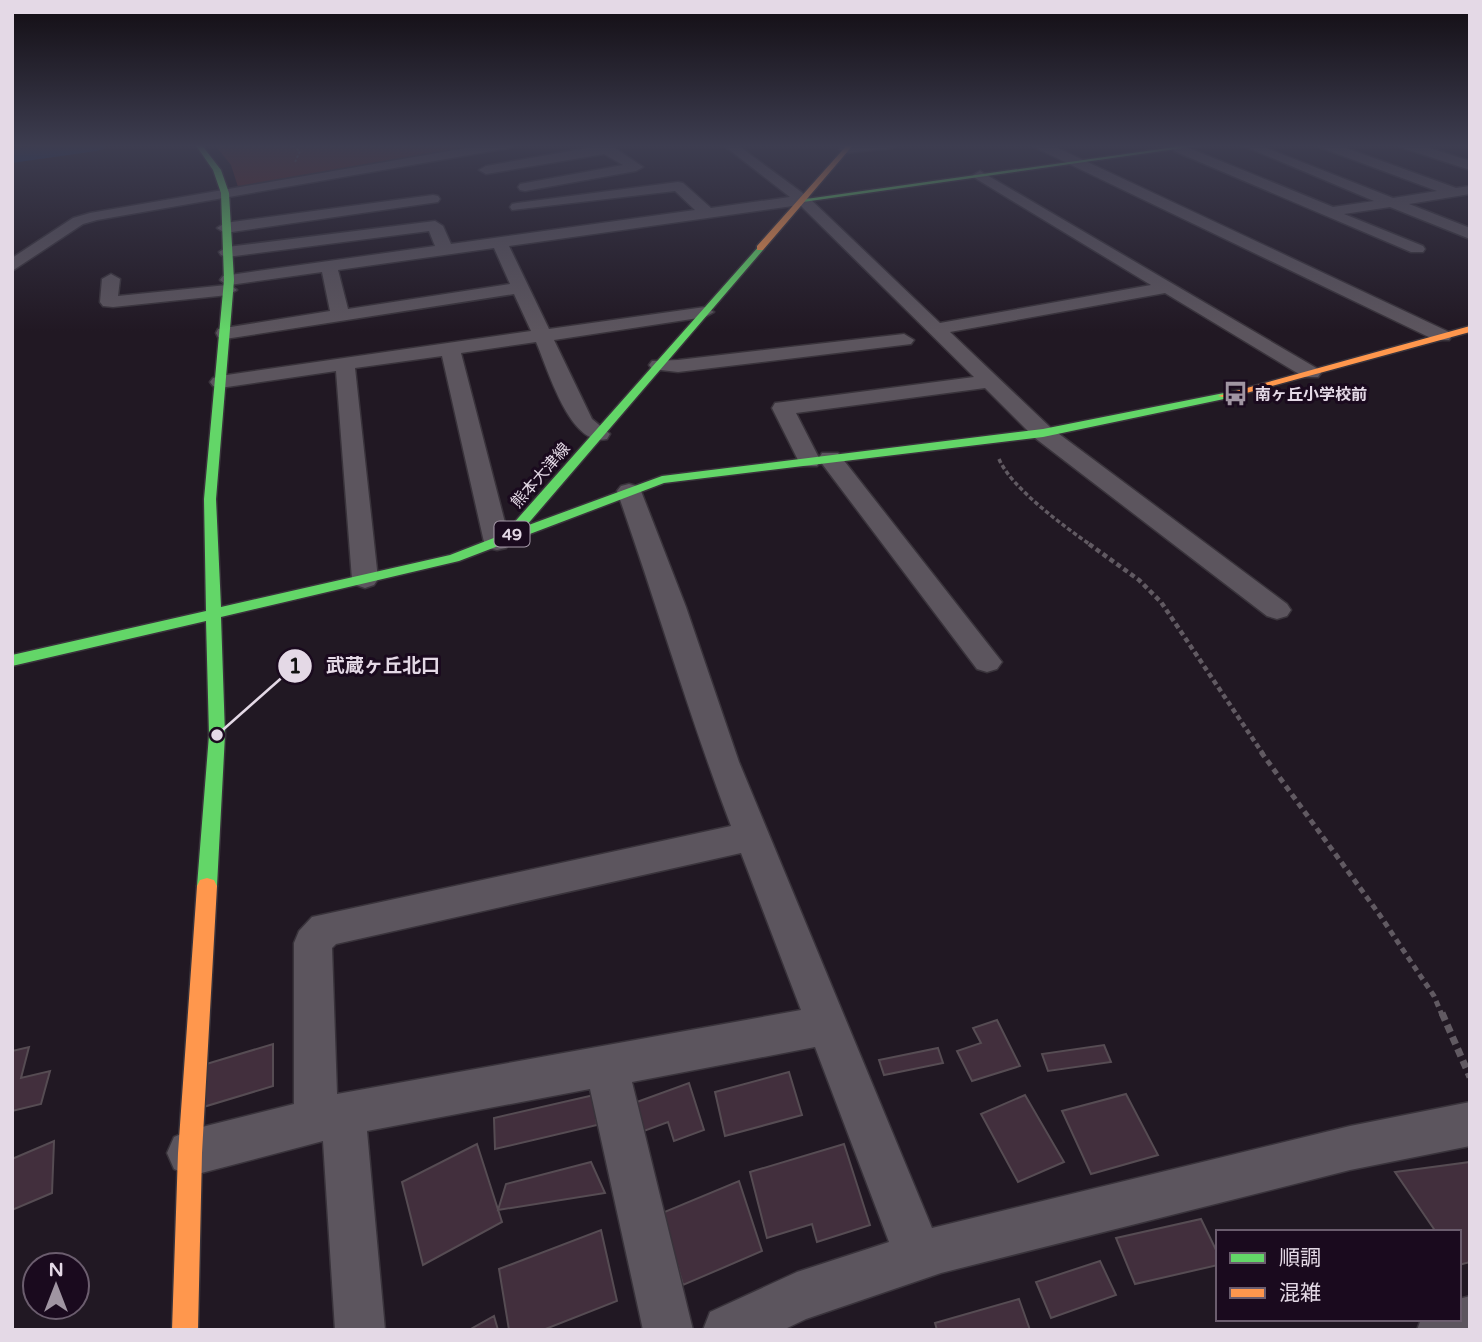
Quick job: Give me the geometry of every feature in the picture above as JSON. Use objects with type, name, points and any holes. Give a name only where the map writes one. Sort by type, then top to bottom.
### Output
[{"type":"street","points":[[12,266],[78,221],[156,207]]},
{"type":"street","points":[[185,1330],[190,1153],[217,735],[210,499],[229,285],[225,207]]},
{"type":"street","points":[[225,228],[378,207]]},
{"type":"street","points":[[517,207],[529,222]]},
{"type":"street","points":[[111,279],[109,302],[229,285],[329,266],[416,260],[445,250],[499,242],[529,222],[593,207]]},
{"type":"street","points":[[700,207],[708,214]]},
{"type":"street","points":[[529,222],[708,214],[758,207]]},
{"type":"street","name":"熊本大津線","points":[[12,661],[454,558],[503,540],[797,207]]},
{"type":"street","points":[[810,207],[1043,433],[1277,610]]},
{"type":"street","points":[[1032,207],[1311,373]]},
{"type":"street","points":[[1174,207],[1442,337]]},
{"type":"street","points":[[1319,207],[1417,249]]},
{"type":"street","points":[[1297,218],[1364,207]]},
{"type":"street","points":[[1404,207],[1470,233]]},
{"type":"street","points":[[227,252],[435,226],[445,250]]},
{"type":"street","points":[[499,242],[583,423],[599,434]]},
{"type":"street","points":[[329,266],[340,315]]},
{"type":"street","points":[[937,330],[1168,287]]},
{"type":"street","points":[[225,332],[340,315],[429,296],[521,288]]},
{"type":"street","points":[[220,382],[705,312]]},
{"type":"street","points":[[450,349],[503,540],[662,480],[701,473],[1043,433],[1235,394],[1470,329]]},
{"type":"street","points":[[659,365],[678,366],[904,340]]},
{"type":"street","points":[[345,364],[365,579]]},
{"type":"street","points":[[987,662],[819,460],[783,408],[991,381]]},
{"type":"street","points":[[629,491],[672,607],[723,762],[919,1256]]},
{"type":"street","points":[[360,1330],[329,1117],[313,943],[325,929],[753,836]]},
{"type":"street","points":[[190,1153],[329,1117],[827,1025]]},
{"type":"street","points":[[606,1064],[668,1330]]},
{"type":"street","points":[[728,1330],[796,1297],[919,1256],[1350,1148],[1470,1125]]},
{"type":"street","points":[[1442,1330],[1470,1321]]},
{"type":"path","points":[[1001,439],[999,461],[1005,472],[1068,528],[1139,580],[1161,602],[1238,720],[1379,914],[1434,996],[1470,1077]]},
{"type":"building","points":[[997,1020],[1020,1066],[972,1081],[957,1051],[981,1043],[973,1028]]},
{"type":"building","points":[[273,1044],[273,1086],[200,1108],[203,1065]]},
{"type":"building","points":[[1104,1045],[1111,1062],[1048,1071],[1042,1054]]},
{"type":"building","points":[[29,1047],[21,1078],[50,1071],[41,1104],[12,1111],[12,1051]]},
{"type":"building","points":[[938,1048],[943,1063],[884,1075],[879,1060]]},
{"type":"building","points":[[789,1072],[802,1115],[725,1136],[715,1092]]},
{"type":"building","points":[[689,1083],[704,1130],[674,1141],[668,1122],[633,1135],[626,1106]]},
{"type":"building","points":[[1126,1094],[1158,1155],[1091,1174],[1062,1111]]},
{"type":"building","points":[[594,1095],[597,1125],[495,1149],[494,1118]]},
{"type":"building","points":[[1025,1095],[1064,1162],[1018,1182],[981,1114]]},
{"type":"building","points":[[54,1141],[52,1193],[12,1210],[12,1159]]},
{"type":"building","points":[[477,1144],[502,1222],[423,1265],[402,1182]]},
{"type":"building","points":[[844,1144],[870,1225],[817,1242],[812,1224],[767,1238],[750,1172]]},
{"type":"building","points":[[591,1162],[605,1193],[498,1210],[506,1184]]},
{"type":"building","points":[[1470,1162],[1470,1262],[1461,1264],[1461,1230],[1435,1230],[1395,1172]]},
{"type":"building","points":[[739,1181],[762,1251],[683,1285],[662,1213]]},
{"type":"building","points":[[1201,1219],[1216,1250],[1216,1265],[1135,1284],[1116,1238]]},
{"type":"building","points":[[601,1230],[617,1301],[543,1330],[509,1330],[499,1269]]},
{"type":"building","points":[[1100,1261],[1116,1295],[1051,1318],[1036,1282]]},
{"type":"building","points":[[1019,1299],[1030,1330],[937,1330],[935,1323]]},
{"type":"building","points":[[494,1316],[498,1330],[469,1330]]},
{"type":"traffic: fast","points":[[207,886],[217,735],[210,499],[229,280],[226,207]]},
{"type":"traffic: fast","points":[[12,661],[454,558],[509,537],[760,248]]},
{"type":"traffic: fast","points":[[509,537],[662,480],[1043,433],[1224,396]]},
{"type":"traffic: slow","points":[[760,248],[796,207]]},
{"type":"traffic: slow","points":[[1224,396],[1470,329]]},
{"type":"traffic: slow","points":[[185,1330],[190,1153],[207,886]]},
{"type":"place","name":"南ヶ丘小学校前","points":[[1235,394]]},
{"type":"place","name":"武蔵ヶ丘北口","points":[[217,735]]}]
